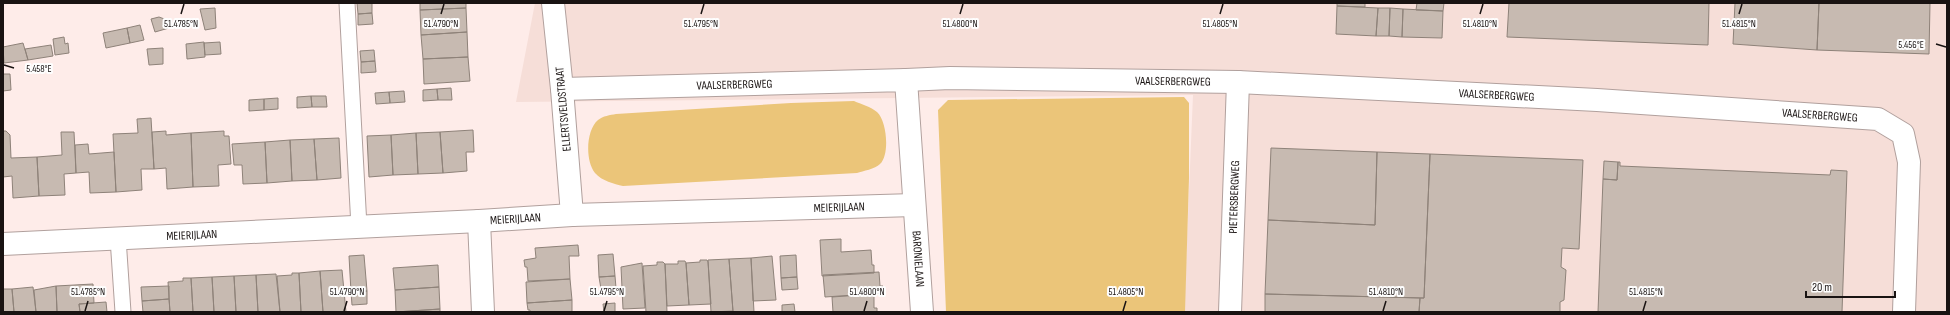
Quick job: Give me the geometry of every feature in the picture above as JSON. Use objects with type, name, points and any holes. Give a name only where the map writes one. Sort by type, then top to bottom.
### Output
[{"type":"street","name":"ELLERTSVELDSTRAAT","points":[[553,3],[562,89],[572,215]]},
{"type":"street","name":"VAALSERBERGWEG","points":[[562,89],[950,78],[1238,82],[1597,100],[1878,119],[1903,134],[1909,162],[1904,312]]},
{"type":"street","points":[[906,80],[914,205]]},
{"type":"street","name":"PIETERSBERGWEG","points":[[1230,312],[1238,82]]},
{"type":"street","name":"MEIERIJLAAN","points":[[3,244],[479,221],[572,215],[914,205]]},
{"type":"street","name":"BARONIELAAN","points":[[914,205],[922,312]]},
{"type":"street","points":[[479,221],[483,312]]},
{"type":"lane","points":[[347,3],[359,227]]},
{"type":"lane","points":[[118,238],[123,312]]},
{"type":"shaded area","points":[[535,3],[1947,3],[1947,312],[1184,312],[1193,95],[516,102]]},
{"type":"shaded area","points":[[1184,97],[1189,103],[1189,178],[1185,312],[946,312],[938,110],[948,100]]},
{"type":"shaded area","points":[[854,101],[877,112],[883,123],[886,138],[885,153],[880,164],[872,169],[857,173],[623,186],[608,182],[598,176],[592,168],[588,154],[589,138],[594,125],[598,120],[609,115],[791,103]]},
{"type":"building","points":[[357,3],[372,3],[372,13],[358,14]]},
{"type":"building","points":[[420,3],[466,3],[466,8],[420,10]]},
{"type":"building","points":[[1337,3],[1365,3],[1365,7],[1337,6]]},
{"type":"building","points":[[1417,3],[1444,3],[1443,11],[1416,10]]},
{"type":"building","points":[[1509,3],[1709,3],[1708,45],[1507,37]]},
{"type":"building","points":[[1735,3],[1819,3],[1817,50],[1733,44]]},
{"type":"building","points":[[1819,3],[1930,3],[1929,54],[1817,50]]},
{"type":"building","points":[[1337,6],[1378,8],[1376,36],[1336,34]]},
{"type":"building","points":[[215,8],[216,28],[205,30],[200,9]]},
{"type":"building","points":[[466,8],[467,32],[421,35],[420,10]]},
{"type":"building","points":[[1378,8],[1390,8],[1389,36],[1376,36]]},
{"type":"building","points":[[1390,8],[1403,9],[1402,37],[1389,36]]},
{"type":"building","points":[[1403,9],[1443,11],[1442,38],[1402,37]]},
{"type":"building","points":[[372,13],[373,24],[358,25],[358,14]]},
{"type":"building","points":[[159,17],[167,20],[169,28],[155,32],[151,19]]},
{"type":"building","points":[[140,25],[144,40],[130,43],[127,28]]},
{"type":"building","points":[[127,28],[130,43],[106,48],[103,33]]},
{"type":"building","points":[[467,32],[468,57],[423,59],[421,35]]},
{"type":"building","points":[[64,37],[65,44],[68,43],[69,53],[55,55],[53,39]]},
{"type":"building","points":[[204,42],[205,57],[187,59],[186,44]]},
{"type":"building","points":[[220,42],[221,54],[205,55],[204,43]]},
{"type":"building","points":[[23,43],[28,60],[4,63],[3,47]]},
{"type":"building","points":[[51,45],[53,56],[28,60],[25,49]]},
{"type":"building","points":[[163,48],[163,64],[149,65],[147,49]]},
{"type":"building","points":[[374,50],[375,61],[361,62],[360,51]]},
{"type":"building","points":[[468,57],[470,81],[424,84],[423,59]]},
{"type":"building","points":[[375,61],[376,72],[361,73],[361,62]]},
{"type":"building","points":[[3,74],[10,74],[11,90],[3,91]]},
{"type":"building","points":[[451,88],[452,100],[438,100],[437,89]]},
{"type":"building","points":[[437,89],[438,100],[423,101],[423,90]]},
{"type":"building","points":[[404,91],[405,102],[390,103],[389,92]]},
{"type":"building","points":[[389,92],[390,103],[376,104],[375,93]]},
{"type":"building","points":[[311,96],[326,96],[327,107],[312,107]]},
{"type":"building","points":[[311,96],[312,107],[297,108],[297,97]]},
{"type":"building","points":[[278,98],[278,109],[264,110],[264,99]]},
{"type":"building","points":[[264,99],[264,110],[249,111],[249,100]]},
{"type":"building","points":[[151,118],[154,169],[141,169],[142,190],[116,192],[113,134],[138,133],[137,119]]},
{"type":"building","points":[[473,130],[474,152],[466,152],[467,171],[443,173],[440,132]]},
{"type":"building","points":[[3,131],[6,131],[10,135],[11,158],[37,157],[39,196],[13,198],[12,176],[3,177]]},
{"type":"building","points":[[166,131],[166,135],[191,133],[193,187],[167,189],[166,168],[154,169],[152,132]]},
{"type":"building","points":[[224,131],[224,136],[229,136],[231,164],[218,165],[219,186],[193,187],[191,133]]},
{"type":"building","points":[[61,132],[74,132],[76,173],[64,174],[65,195],[39,196],[37,157],[62,155]]},
{"type":"building","points":[[440,132],[443,173],[418,174],[416,133]]},
{"type":"building","points":[[416,133],[418,174],[393,175],[391,135]]},
{"type":"building","points":[[391,135],[393,175],[369,177],[367,136]]},
{"type":"building","points":[[339,138],[341,178],[317,180],[314,139]]},
{"type":"building","points":[[314,139],[317,180],[292,181],[290,140]]},
{"type":"building","points":[[290,140],[292,181],[267,183],[265,142]]},
{"type":"building","points":[[265,142],[267,183],[243,184],[242,165],[234,165],[232,144]]},
{"type":"building","points":[[88,144],[89,154],[114,152],[116,192],[90,193],[89,172],[76,173],[75,145]]},
{"type":"building","points":[[1271,148],[1377,152],[1375,225],[1268,220]]},
{"type":"building","points":[[1377,152],[1430,154],[1424,298],[1265,294],[1268,220],[1375,225]]},
{"type":"building","points":[[1430,154],[1583,160],[1579,249],[1562,248],[1561,267],[1566,270],[1564,300],[1560,302],[1560,312],[1419,312],[1420,298],[1424,298]]},
{"type":"building","points":[[1604,161],[1618,162],[1617,180],[1603,179]]},
{"type":"building","points":[[1618,162],[1620,162],[1620,166],[1830,175],[1831,170],[1847,171],[1842,312],[1598,312],[1603,179],[1617,180]]},
{"type":"building","points":[[841,239],[841,252],[871,250],[874,273],[822,276],[820,240]]},
{"type":"building","points":[[578,245],[579,256],[569,256],[570,279],[528,281],[527,267],[525,267],[524,260],[536,258],[535,248]]},
{"type":"building","points":[[613,254],[615,276],[599,277],[598,255]]},
{"type":"building","points":[[364,255],[367,291],[351,292],[349,256]]},
{"type":"building","points":[[796,255],[797,277],[781,278],[780,256]]},
{"type":"building","points":[[772,256],[776,300],[753,301],[751,258]]},
{"type":"building","points":[[751,258],[754,312],[733,312],[729,259]]},
{"type":"building","points":[[729,259],[733,311],[711,312],[708,260]]},
{"type":"building","points":[[700,260],[707,260],[708,262],[711,304],[689,305],[686,263],[700,262]]},
{"type":"building","points":[[678,261],[685,261],[686,263],[689,305],[667,306],[665,264],[678,264]]},
{"type":"building","points":[[657,262],[663,262],[665,264],[667,312],[646,312],[643,266],[657,265]]},
{"type":"building","points":[[642,263],[645,308],[623,309],[621,267]]},
{"type":"building","points":[[438,265],[439,287],[395,290],[393,268]]},
{"type":"building","points":[[342,270],[346,312],[323,312],[320,271]]},
{"type":"building","points":[[320,271],[323,312],[301,312],[299,273]]},
{"type":"building","points":[[879,272],[880,286],[883,286],[883,293],[825,297],[823,275]]},
{"type":"building","points":[[292,273],[299,273],[301,312],[280,312],[277,276],[292,275]]},
{"type":"building","points":[[276,274],[280,312],[258,312],[256,275]]},
{"type":"building","points":[[256,275],[258,312],[236,312],[234,276]]},
{"type":"building","points":[[234,276],[236,312],[214,312],[212,277]]},
{"type":"building","points":[[615,276],[616,288],[601,289],[599,277]]},
{"type":"building","points":[[212,277],[214,312],[193,312],[191,278]]},
{"type":"building","points":[[797,277],[798,289],[782,290],[781,278]]},
{"type":"building","points":[[183,278],[191,278],[193,312],[170,312],[168,282],[183,281]]},
{"type":"building","points":[[570,279],[572,300],[527,303],[526,282]]},
{"type":"building","points":[[93,284],[94,303],[79,304],[80,312],[57,312],[56,286]]},
{"type":"building","points":[[56,286],[57,312],[36,312],[34,290]]},
{"type":"building","points":[[169,286],[169,299],[142,301],[141,287]]},
{"type":"building","points":[[33,287],[36,312],[14,312],[12,289]]},
{"type":"building","points":[[439,287],[440,309],[396,312],[395,290]]},
{"type":"building","points":[[3,289],[12,289],[14,312],[3,312]]},
{"type":"building","points":[[367,291],[367,304],[352,305],[351,292]]},
{"type":"building","points":[[874,294],[874,308],[877,308],[877,312],[833,312],[832,297]]},
{"type":"building","points":[[1265,294],[1420,298],[1419,312],[1265,312]]},
{"type":"building","points":[[169,299],[170,312],[143,312],[142,301]]},
{"type":"building","points":[[572,300],[572,312],[530,312],[530,310],[528,310],[527,303]]},
{"type":"building","points":[[106,302],[107,312],[80,312],[79,304]]},
{"type":"building","points":[[615,303],[615,312],[604,312],[603,304]]},
{"type":"building","points":[[794,304],[795,312],[782,312],[782,305]]},
{"type":"building","points":[[440,309],[440,312],[396,312]]}]
